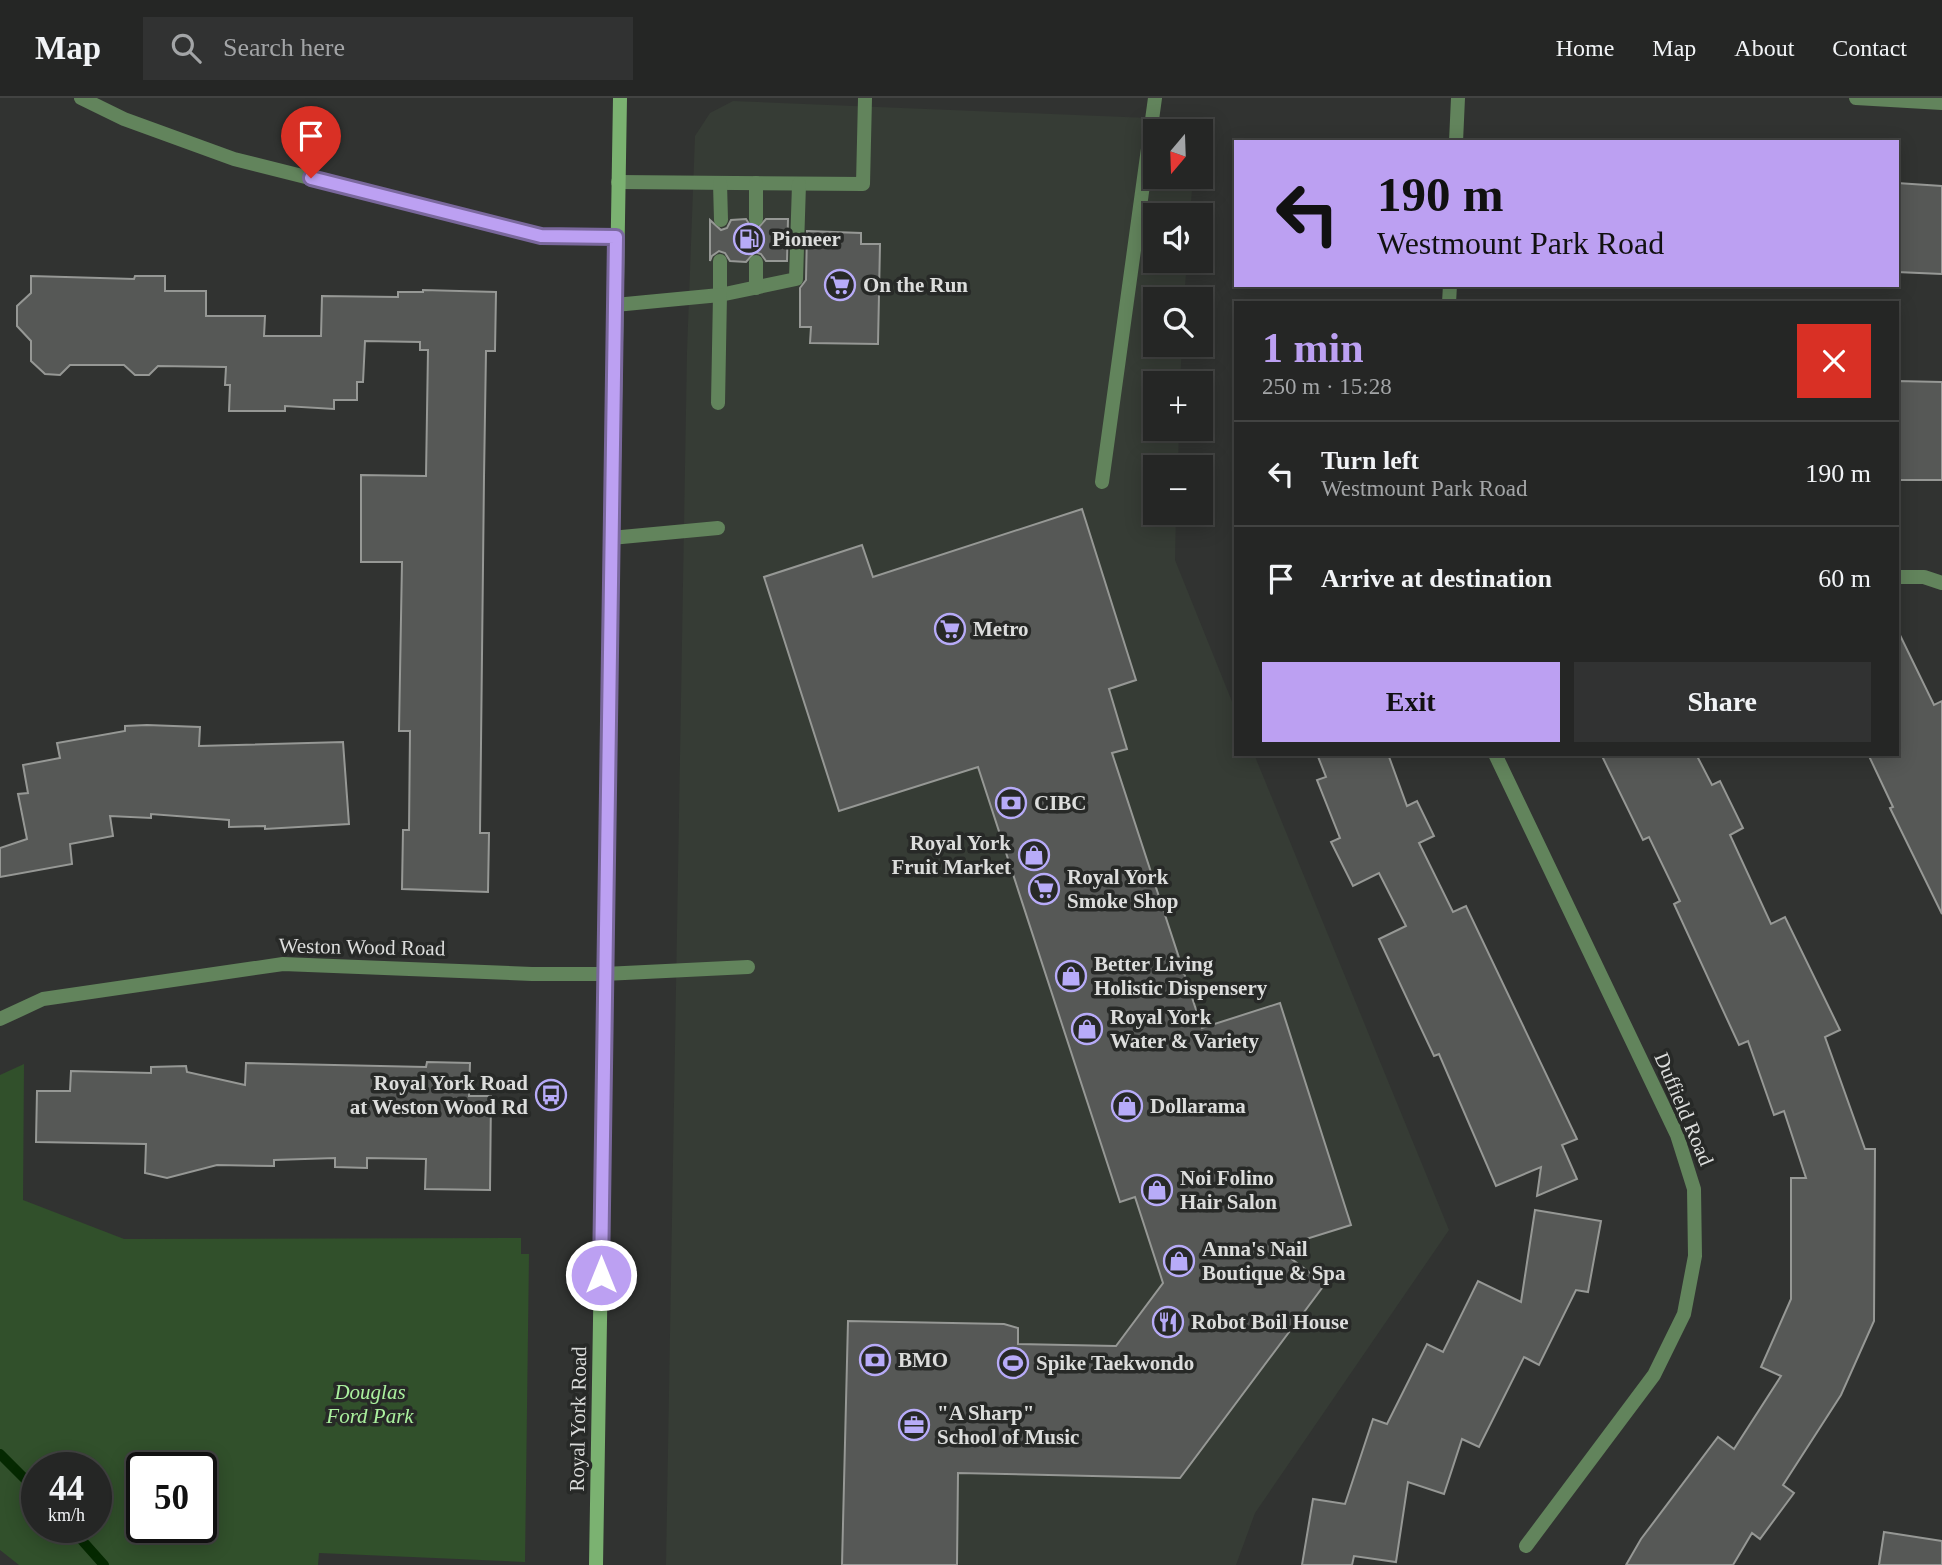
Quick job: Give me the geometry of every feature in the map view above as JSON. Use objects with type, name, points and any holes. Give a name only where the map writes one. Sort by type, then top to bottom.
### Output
[{"type":"main road","name":"Royal York Road","points":[[596,1565],[620,98]]},
{"type":"street","points":[[81,98],[124,119],[234,159],[541,236],[616,237]]},
{"type":"street","points":[[618,182],[863,184],[865,98]]},
{"type":"street","points":[[1102,482],[1155,98]]},
{"type":"street","points":[[1456,140],[1458,98]]},
{"type":"street","points":[[1856,98],[1942,103]]},
{"type":"street","points":[[720,183],[721,220]]},
{"type":"street","points":[[756,183],[756,219]]},
{"type":"street","points":[[615,305],[720,295],[796,279],[799,184]]},
{"type":"street","points":[[718,402],[720,261]]},
{"type":"street","points":[[756,261],[756,288]]},
{"type":"street","points":[[611,538],[718,528]]},
{"type":"street","points":[[1899,578],[1924,577],[1942,583]]},
{"type":"street","name":"Duffield Road","points":[[1496,756],[1677,1135],[1695,1189],[1695,1256],[1684,1314],[1654,1375],[1526,1546]]},
{"type":"street","name":"Weston Wood Road","points":[[0,1019],[43,999],[283,964],[532,974],[604,974],[748,967]]},
{"type":"shaded area","points":[[733,101],[1173,119],[1143,119],[1143,189],[1192,189],[1191,203],[1143,203],[1143,273],[1186,273],[1185,287],[1143,287],[1143,357],[1181,357],[1181,371],[1143,371],[1143,441],[1179,441],[1178,455],[1143,455],[1143,525],[1176,525],[1175,560],[1234,707],[1234,756],[1255,756],[1449,1230],[1255,1513],[1236,1565],[666,1565],[687,352],[695,136],[710,113]]},
{"type":"green space","name":"Douglas Ford Park","points":[[24,1064],[23,1200],[124,1239],[521,1238],[521,1254],[529,1254],[525,1562],[319,1553],[318,1565],[19,1565],[0,1550],[0,1075]]},
{"type":"building","points":[[1899,183],[1942,186],[1942,274],[1899,272]]},
{"type":"building","points":[[746,219],[751,227],[757,229],[766,219],[788,219],[787,261],[766,261],[761,254],[755,252],[746,262],[730,261],[725,253],[719,251],[710,261],[710,220],[721,230],[727,228],[731,220]]},
{"type":"building","name":"On the Run","points":[[807,231],[861,233],[861,244],[880,244],[878,344],[810,343],[811,327],[800,327],[800,288],[806,280]]},
{"type":"building","points":[[31,276],[134,279],[135,276],[165,276],[165,291],[206,291],[206,316],[265,316],[264,336],[321,336],[322,296],[398,297],[398,292],[423,290],[496,292],[495,351],[486,351],[484,477],[480,833],[489,833],[488,892],[402,889],[403,830],[409,830],[410,731],[399,731],[402,562],[361,562],[361,475],[426,476],[428,350],[420,350],[420,342],[365,341],[363,382],[357,382],[357,400],[334,400],[334,409],[285,406],[285,411],[229,411],[230,385],[225,385],[226,367],[158,366],[149,375],[135,375],[124,365],[70,365],[60,375],[45,374],[31,361],[31,341],[17,326],[17,306],[31,293]]},
{"type":"building","points":[[1899,381],[1942,382],[1942,480],[1899,480]]},
{"type":"building","points":[[1082,509],[1136,680],[1109,689],[1127,749],[1112,753],[1202,1028],[1280,1003],[1351,1225],[1277,1248],[1325,1284],[1180,1478],[958,1473],[957,1565],[842,1565],[848,1321],[1004,1324],[1018,1328],[1018,1344],[1116,1346],[1163,1283],[1135,1197],[1120,1202],[978,767],[839,811],[764,577],[862,545],[873,577]]},
{"type":"building","points":[[1899,633],[1934,705],[1942,701],[1942,914],[1890,808],[1893,807],[1869,756],[1899,756]]},
{"type":"building","points":[[125,726],[200,727],[199,746],[343,742],[349,824],[265,829],[265,826],[229,827],[229,820],[151,814],[151,818],[110,816],[113,836],[70,844],[72,864],[0,877],[0,848],[27,839],[18,794],[28,793],[23,765],[60,758],[57,743],[125,731]]},
{"type":"building","points":[[1318,756],[1389,756],[1407,806],[1417,801],[1434,836],[1419,843],[1453,912],[1466,906],[1577,1139],[1562,1145],[1577,1179],[1537,1196],[1541,1167],[1496,1186],[1439,1054],[1434,1056],[1379,939],[1406,926],[1379,873],[1353,886],[1331,842],[1340,838],[1317,780],[1326,777]]},
{"type":"building","points":[[1602,756],[1697,756],[1712,785],[1720,781],[1743,828],[1730,835],[1771,924],[1785,917],[1840,1030],[1825,1037],[1865,1149],[1875,1149],[1874,1321],[1841,1395],[1783,1485],[1794,1493],[1760,1539],[1752,1533],[1733,1565],[1626,1565],[1641,1539],[1718,1437],[1734,1449],[1781,1376],[1761,1367],[1791,1299],[1791,1178],[1806,1178],[1784,1111],[1774,1115],[1748,1041],[1739,1045],[1674,904],[1680,901],[1649,837],[1643,840]]},
{"type":"building","points":[[427,1062],[470,1063],[469,1096],[491,1096],[490,1190],[425,1189],[426,1159],[367,1158],[367,1168],[335,1167],[335,1158],[274,1160],[274,1166],[217,1165],[167,1178],[145,1173],[146,1144],[36,1142],[37,1091],[70,1091],[71,1071],[151,1073],[151,1067],[186,1066],[187,1072],[245,1085],[246,1063],[426,1067]]},
{"type":"building","points":[[1535,1210],[1601,1221],[1588,1292],[1576,1290],[1539,1365],[1524,1357],[1479,1447],[1462,1439],[1444,1494],[1408,1482],[1396,1562],[1354,1556],[1352,1565],[1302,1565],[1313,1499],[1345,1504],[1373,1419],[1387,1424],[1427,1344],[1443,1352],[1478,1281],[1521,1302]]},
{"type":"building","points":[[1884,1532],[1942,1541],[1942,1565],[1879,1565]]},
{"type":"waterway","points":[[0,1454],[21,1475]]},
{"type":"waterway","points":[[84,1543],[104,1565]]},
{"type":"place","name":"Pioneer","points":[[749,239]]},
{"type":"place","name":"On the Run","points":[[840,285]]},
{"type":"place","name":"Metro","points":[[950,629]]},
{"type":"place","name":"CIBC","points":[[1011,803]]},
{"type":"place","name":"Royal York Fruit Market","points":[[1034,855]]},
{"type":"place","name":"Royal York Smoke Shop","points":[[1044,889]]},
{"type":"place","name":"Better Living Holistic Dispensery","points":[[1071,976]]},
{"type":"place","name":"Royal York Water & Variety","points":[[1087,1029]]},
{"type":"place","name":"Royal York Road at Weston Wood Rd","points":[[551,1095]]},
{"type":"place","name":"Dollarama","points":[[1127,1106]]},
{"type":"place","name":"Noi Folino Hair Salon","points":[[1157,1190]]},
{"type":"place","name":"Anna's Nail Boutique & Spa","points":[[1179,1261]]},
{"type":"place","name":"Robot Boil House","points":[[1168,1322]]},
{"type":"place","name":"BMO","points":[[875,1360]]},
{"type":"place","name":"Spike Taekwondo","points":[[1013,1363]]},
{"type":"place","name":"\"A Sharp\" School of Music","points":[[914,1425]]},
{"type":"route","points":[[311,178],[541,236],[616,237],[601,1275]]}]
